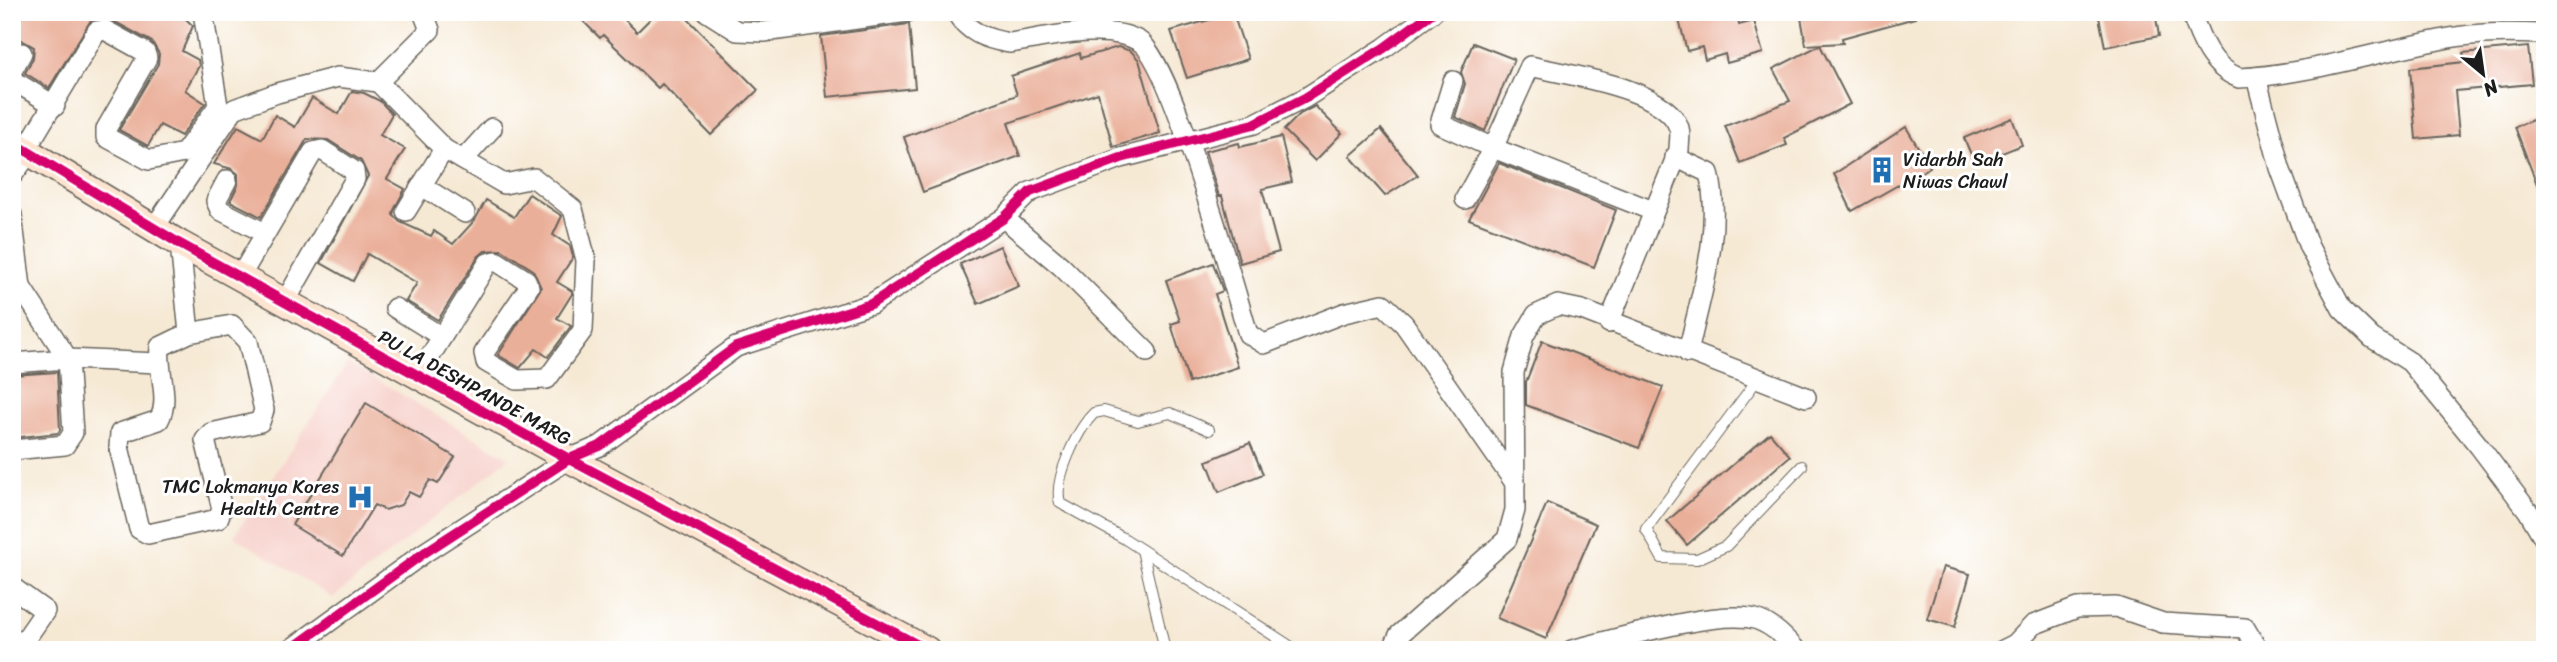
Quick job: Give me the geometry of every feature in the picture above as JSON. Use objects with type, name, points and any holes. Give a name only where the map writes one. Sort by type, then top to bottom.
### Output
[{"type":"street","points":[[12,177],[22,149],[55,106],[97,31],[105,30],[145,52],[147,58],[106,129],[106,137],[149,160],[184,153],[218,106],[203,12]]},
{"type":"street","points":[[378,82],[430,30],[423,12]]},
{"type":"street","points":[[707,12],[737,31],[764,33],[907,12]]},
{"type":"street","points":[[956,12],[962,24],[994,40],[1009,43],[1111,31],[1141,42],[1154,61],[1188,139],[1248,334],[1264,344],[1344,313],[1383,304],[1404,324],[1515,483]]},
{"type":"street","points":[[290,650],[424,553],[569,459],[600,446],[736,347],[871,304],[1004,218],[1030,192],[1121,158],[1254,124],[1305,98],[1384,48],[1433,12]]},
{"type":"street","points":[[2191,12],[2199,37],[2214,61],[2239,78],[2354,62],[2448,38],[2494,32],[2545,34]]},
{"type":"street","points":[[22,52],[12,73],[14,80],[55,106]]},
{"type":"street","points":[[1465,199],[1493,148],[1530,66],[1632,91],[1655,101],[1669,112],[1679,128],[1675,158],[1609,323]]},
{"type":"street","points":[[154,228],[234,109],[277,93],[338,77],[378,82],[444,149],[504,184],[534,178],[573,209],[586,260],[583,330],[547,379],[517,380],[486,362],[484,353],[529,287],[526,280],[496,261],[488,262],[418,376]]},
{"type":"street","points":[[2256,77],[2284,180],[2309,247],[2342,309],[2372,338],[2410,362],[2528,510],[2545,540]]},
{"type":"street","points":[[1453,82],[1440,124],[1493,148],[1653,211]]},
{"type":"street","points":[[463,160],[492,128]]},
{"type":"street","name":"PU LA DESHPANDE MARG","points":[[22,149],[180,244],[418,376],[927,650]]},
{"type":"street","points":[[406,211],[444,149]]},
{"type":"street","points":[[240,277],[313,152],[322,150],[354,171],[355,179],[285,302]]},
{"type":"street","points":[[1675,158],[1709,173],[1713,188],[1710,251],[1688,353]]},
{"type":"street","points":[[227,180],[216,201],[220,210],[265,233]]},
{"type":"street","points":[[422,186],[465,213]]},
{"type":"street","points":[[12,215],[17,288],[68,359],[73,433],[65,444],[12,450]]},
{"type":"street","points":[[1004,218],[1061,266],[1147,352]]},
{"type":"street","points":[[180,244],[189,333]]},
{"type":"street","points":[[1392,650],[1399,635],[1507,539],[1515,510],[1514,372],[1524,336],[1536,315],[1558,305],[1582,310],[1609,323],[1806,397]]},
{"type":"street","points":[[395,308],[442,337]]},
{"type":"street","points":[[232,325],[248,342],[264,410],[260,422],[211,433],[205,440],[222,509],[218,520],[148,534],[139,529],[119,447],[120,433],[159,420],[166,407],[158,363],[160,347],[189,333],[232,325]]},
{"type":"street","points":[[12,363],[68,359],[158,363]]},
{"type":"street","points":[[12,587],[45,611],[18,650]]},
{"type":"street","points":[[2003,650],[2015,644],[2033,625],[2056,614],[2077,608],[2116,607],[2162,623],[2245,628],[2258,650]]},
{"type":"street","points":[[1572,650],[1723,617],[1757,620],[1777,630],[1796,650]]},
{"type":"lane","points":[[1757,380],[1646,529],[1662,558],[1697,559],[1726,545],[1802,466]]},
{"type":"lane","points":[[1209,430],[1170,413],[1138,421],[1104,411],[1094,412],[1083,424],[1056,489],[1060,503],[1142,550],[1296,650]]},
{"type":"lane","points":[[1142,550],[1165,650]]},
{"type":"shaded area","name":"TMC Lokmanya Kores Health Centre","points":[[348,363],[509,458],[333,598],[234,536]]},
{"type":"building","points":[[23,12],[179,12],[193,26],[182,51],[198,60],[199,66],[185,90],[205,103],[181,136],[160,125],[148,146],[119,130],[158,64],[159,54],[152,42],[110,19],[91,20],[49,88],[25,73],[33,58],[34,47],[12,35]]},
{"type":"building","points":[[574,12],[617,12],[637,32],[657,12],[681,12],[758,90],[711,135],[662,84],[658,88],[603,35],[600,38]]},
{"type":"building","points":[[1677,12],[1736,12],[1739,25],[1754,21],[1763,53],[1727,63],[1725,54],[1705,60],[1702,47],[1687,51]]},
{"type":"building","points":[[1800,12],[1914,12],[1915,18],[1842,38],[1843,43],[1806,45]]},
{"type":"building","points":[[2098,12],[2155,12],[2159,36],[2105,47]]},
{"type":"building","points":[[1233,13],[1248,59],[1187,78],[1171,31]]},
{"type":"building","points":[[909,24],[915,88],[827,97],[821,36]]},
{"type":"building","points":[[1473,43],[1514,59],[1485,131],[1455,117],[1465,84],[1461,72]]},
{"type":"building","points":[[1820,45],[1850,104],[1784,138],[1787,145],[1740,163],[1725,126],[1790,101],[1773,69]]},
{"type":"building","points":[[1118,47],[1131,51],[1139,60],[1160,133],[1113,147],[1098,93],[1008,123],[1020,156],[923,192],[904,137],[1017,95],[1011,76],[1080,53],[1081,58]]},
{"type":"building","points":[[2528,47],[2532,84],[2455,91],[2459,135],[2416,139],[2410,68],[2464,62],[2463,53]]},
{"type":"building","points":[[352,91],[364,93],[380,101],[392,114],[380,135],[405,149],[387,179],[405,189],[393,215],[400,222],[431,236],[434,231],[453,244],[475,220],[486,200],[514,217],[529,194],[562,216],[553,235],[570,246],[573,257],[557,282],[572,291],[572,294],[557,318],[571,326],[548,357],[536,349],[520,368],[498,355],[541,288],[533,270],[502,250],[485,251],[478,257],[438,320],[406,301],[417,283],[367,254],[353,281],[321,263],[368,176],[361,161],[328,140],[307,139],[261,217],[230,201],[238,185],[238,174],[232,169],[214,164],[238,126],[262,139],[275,115],[295,127],[312,98],[339,114]]},
{"type":"building","points":[[1315,106],[1342,133],[1315,161],[1284,130],[1300,114]]},
{"type":"building","points":[[2545,115],[2545,200],[2543,200],[2515,127]]},
{"type":"building","points":[[2012,118],[2022,145],[1975,164],[1964,138]]},
{"type":"building","name":"Vidarbh Sah Niwas Chawl","points":[[1906,127],[1930,167],[1852,211],[1834,174]]},
{"type":"building","points":[[1381,129],[1418,175],[1385,196],[1350,156]]},
{"type":"building","points":[[1281,137],[1292,182],[1262,189],[1279,252],[1240,263],[1222,196],[1219,196],[1205,151],[1239,143],[1240,147]]},
{"type":"building","points":[[1499,163],[1616,210],[1594,267],[1469,219]]},
{"type":"building","points":[[1000,246],[1019,286],[978,304],[960,264]]},
{"type":"building","points":[[1213,263],[1223,291],[1215,294],[1238,367],[1189,383],[1171,324],[1180,321],[1166,280]]},
{"type":"building","points":[[1542,341],[1663,387],[1639,448],[1526,405],[1526,382]]},
{"type":"building","points":[[57,372],[58,433],[12,438],[12,375]]},
{"type":"building","points":[[366,403],[455,457],[438,484],[430,480],[419,497],[409,492],[401,505],[385,510],[374,505],[343,556],[292,525]]},
{"type":"building","points":[[1770,433],[1790,456],[1687,545],[1667,521]]},
{"type":"building","points":[[1250,443],[1263,474],[1219,492],[1207,461]]},
{"type":"building","points":[[1547,503],[1596,524],[1546,639],[1497,618]]},
{"type":"building","points":[[1943,567],[1970,574],[1955,627],[1927,619]]},
{"type":"cycle path","points":[[290,650],[424,553],[569,459],[600,446],[736,347],[871,304],[1004,218],[1030,192],[1121,158],[1254,124],[1305,98],[1384,48],[1433,12]]},
{"type":"cycle path","points":[[12,142],[180,244],[569,459],[927,650]]},
{"type":"place","name":"Vidarbh Sah Niwas Chawl","points":[[1882,170]]},
{"type":"place","name":"TMC Lokmanya Kores Health Centre","points":[[360,497]]}]
